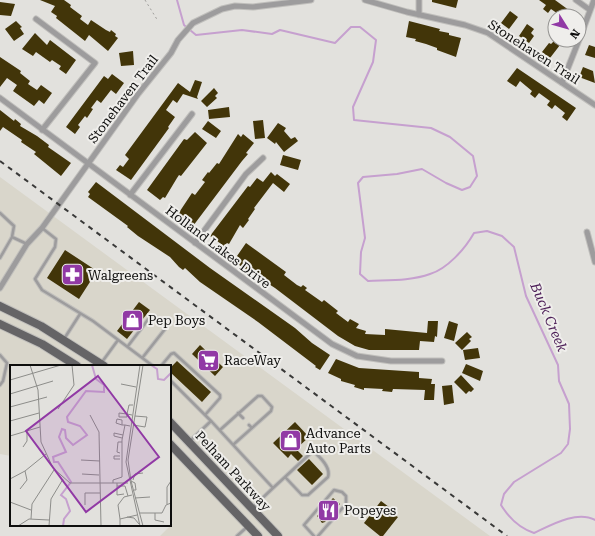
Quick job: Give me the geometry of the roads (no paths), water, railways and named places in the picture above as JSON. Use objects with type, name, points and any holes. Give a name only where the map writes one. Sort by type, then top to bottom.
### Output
[{"type":"main road","points":[[0,306],[64,339],[102,365]]},
{"type":"main road","points":[[0,324],[42,344],[75,365]]},
{"type":"main road","name":"Pelham Parkway","points":[[171,423],[278,536]]},
{"type":"main road","points":[[179,453],[190,442]]},
{"type":"main road","name":"Pelham Parkway","points":[[171,445],[258,536]]},
{"type":"street","points":[[232,0],[235,6]]},
{"type":"street","name":"Stonehaven Trail","points":[[0,288],[27,244],[42,228],[138,94],[171,54],[178,40],[193,23],[222,9],[235,6],[254,7],[311,0]]},
{"type":"street","name":"Stonehaven Trail","points":[[366,0],[419,15],[465,25],[488,34],[595,105]]},
{"type":"street","points":[[419,0],[419,15]]},
{"type":"street","points":[[576,0],[590,10]]},
{"type":"street","points":[[587,18],[594,0]]},
{"type":"street","points":[[36,19],[95,63],[42,130]]},
{"type":"street","points":[[562,83],[576,48]]},
{"type":"street","name":"Holland Lakes Drive","points":[[0,98],[332,344],[357,356],[391,361],[442,361]]},
{"type":"street","points":[[130,195],[192,114]]},
{"type":"street","points":[[195,243],[242,179],[263,158]]},
{"type":"street","points":[[587,232],[595,262]]},
{"type":"lane","points":[[0,213],[14,226],[12,237],[0,258]]},
{"type":"lane","points":[[42,228],[56,239],[55,247],[35,279],[42,290],[128,346],[152,365]]},
{"type":"lane","points":[[12,237],[27,244]]},
{"type":"lane","points":[[64,339],[80,314]]},
{"type":"lane","points":[[128,346],[150,317],[154,316],[165,325],[165,329],[143,357]]},
{"type":"lane","points":[[102,365],[118,340]]},
{"type":"lane","points":[[162,365],[171,354],[174,353],[220,395],[220,398],[205,414]]},
{"type":"lane","points":[[0,354],[7,363],[3,381],[0,385]]},
{"type":"lane","points":[[171,381],[234,444],[274,488]]},
{"type":"lane","points":[[220,430],[258,396],[262,396],[272,407],[271,411],[234,444]]},
{"type":"lane","points":[[238,413],[242,418]]},
{"type":"lane","points":[[190,442],[211,421]]},
{"type":"lane","points":[[249,425],[252,428]]},
{"type":"lane","points":[[252,508],[274,488],[285,477],[313,451],[328,468],[329,473],[328,477],[308,495],[302,495],[285,477]]},
{"type":"lane","points":[[314,536],[304,525],[334,490],[342,492],[346,496],[346,504],[318,536]]},
{"type":"lane","points":[[237,536],[248,526]]},
{"type":"waterway","name":"Buck Creek","points":[[177,0],[184,25],[196,35],[242,30],[272,34],[280,30],[335,43],[351,27],[360,27],[376,40],[373,62],[353,107],[354,120],[431,128],[450,137],[473,156],[477,176],[470,187],[462,190],[446,183],[422,169],[397,174],[363,177],[358,183],[365,238],[361,252],[360,274],[368,281],[407,279],[430,274],[443,268],[455,258],[474,233],[487,231],[502,236],[514,247],[526,296],[558,365],[559,381],[569,404],[570,429],[568,444],[561,453],[514,482],[504,494],[501,505],[515,522],[534,533],[556,523],[572,518],[588,517],[595,520]]},
{"type":"railway","points":[[0,161],[507,536]]},
{"type":"place","name":"Walgreens","points":[[72,275]]},
{"type":"place","name":"Pep Boys","points":[[133,320]]},
{"type":"place","name":"RaceWay","points":[[208,360]]},
{"type":"place","name":"Advance Auto Parts","points":[[291,440]]},
{"type":"place","name":"Popeyes","points":[[329,510]]}]
